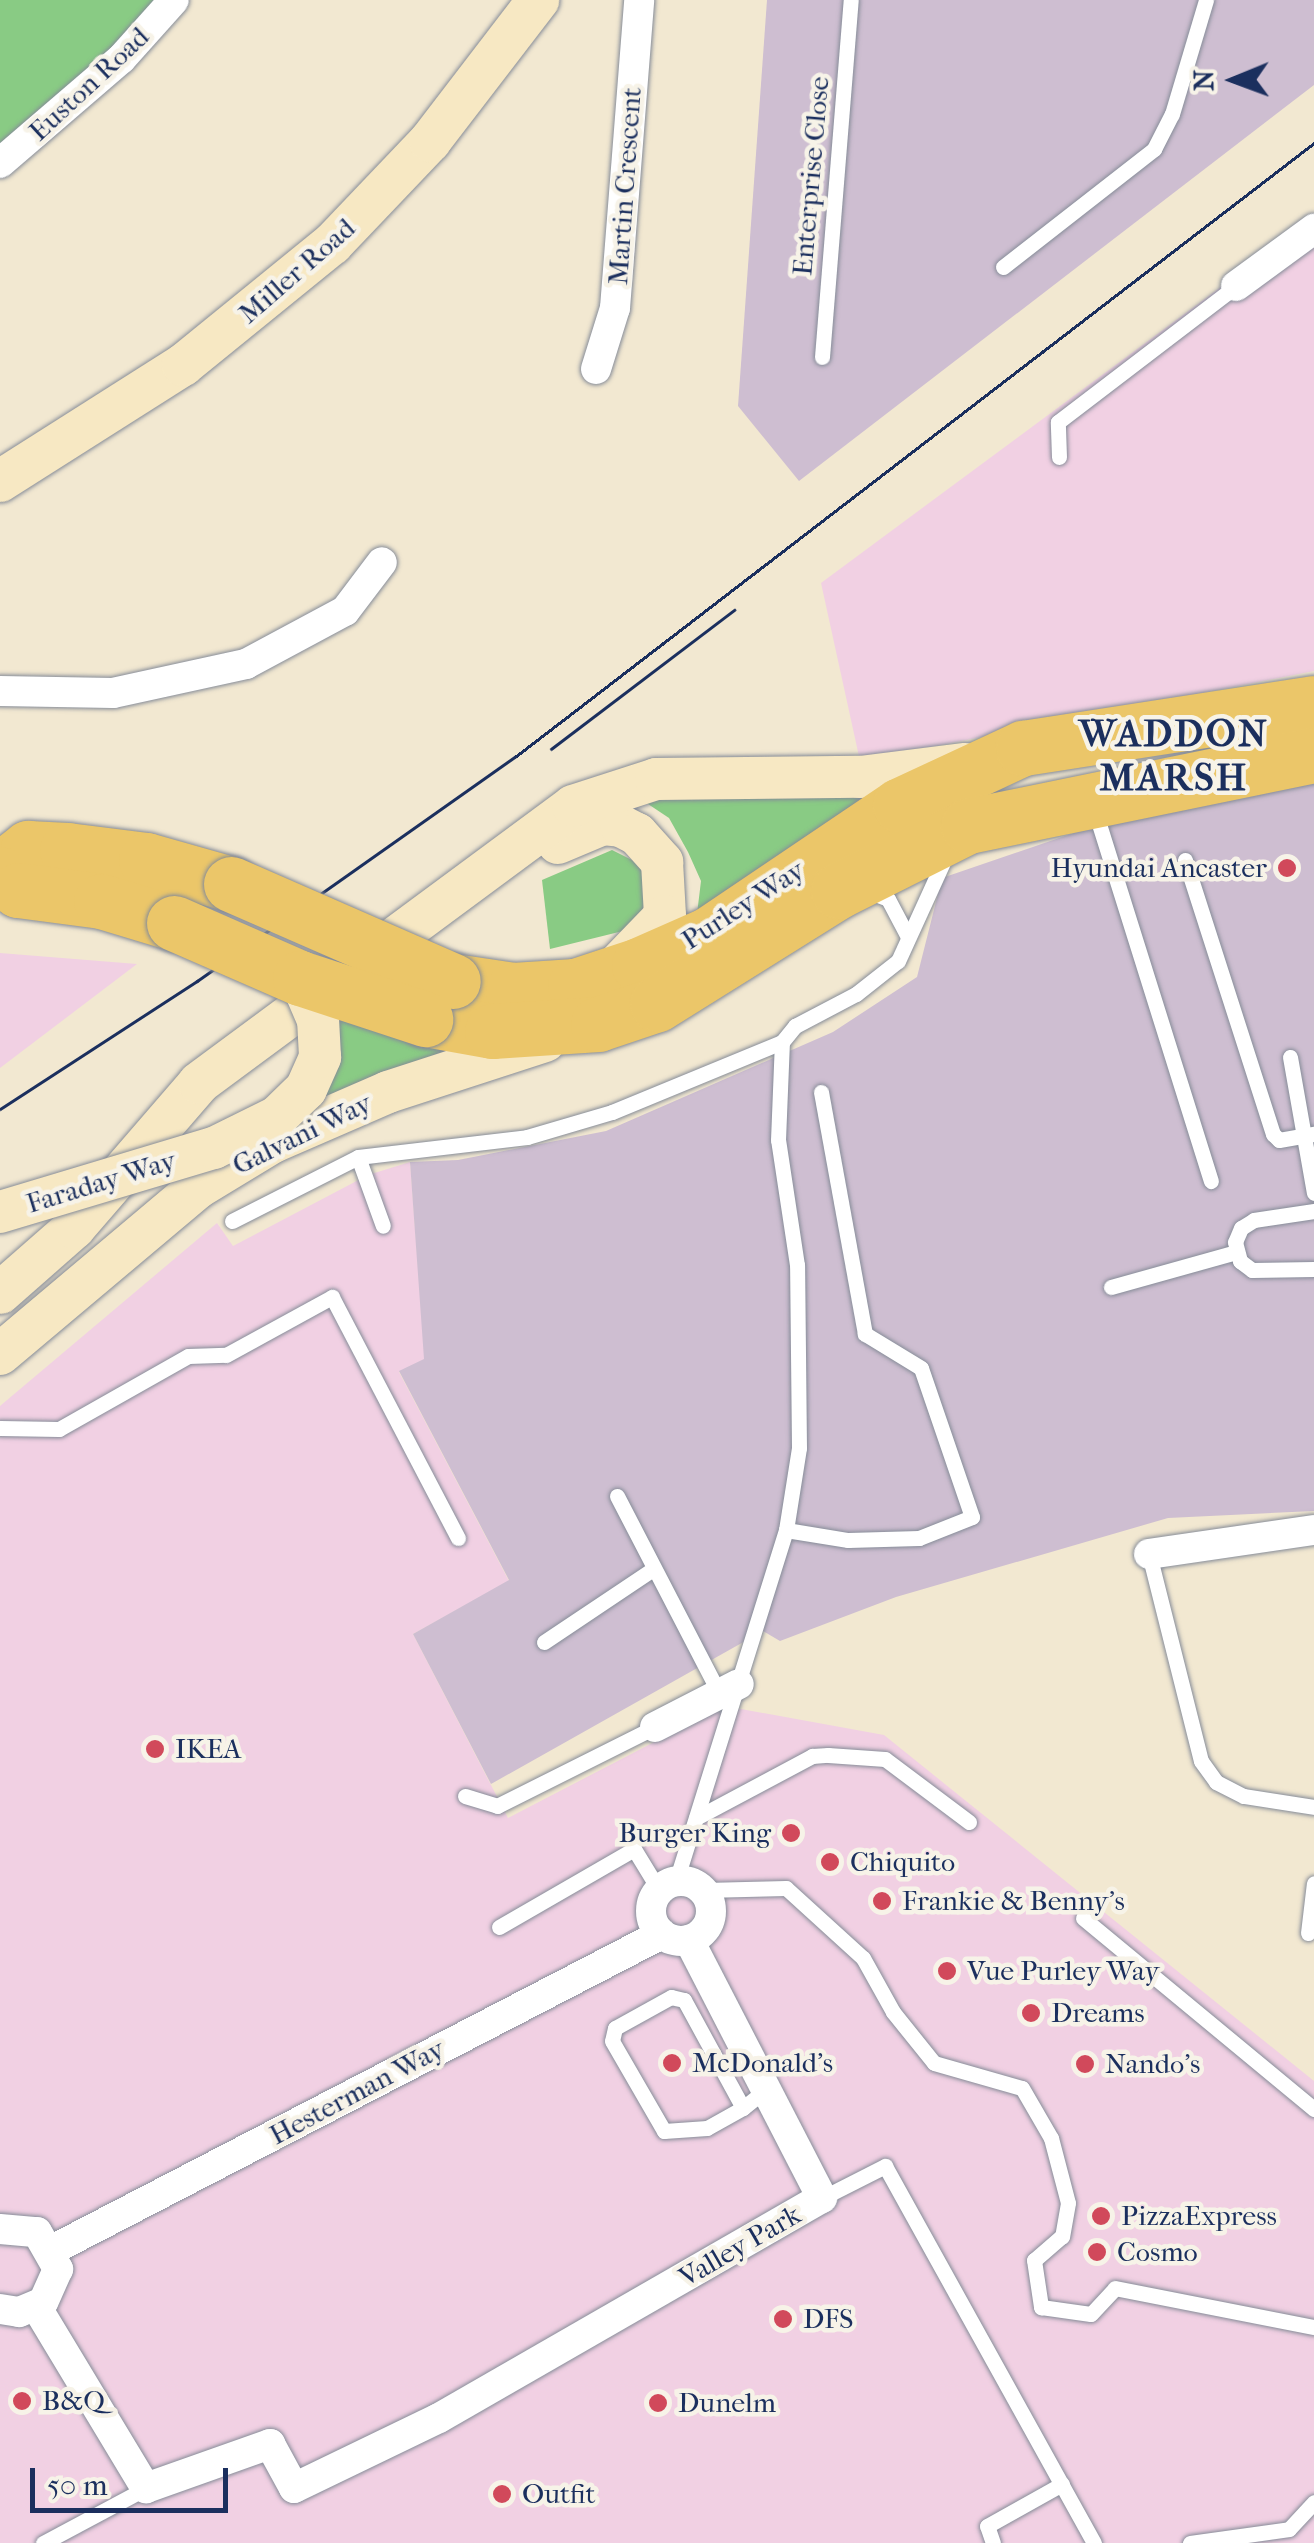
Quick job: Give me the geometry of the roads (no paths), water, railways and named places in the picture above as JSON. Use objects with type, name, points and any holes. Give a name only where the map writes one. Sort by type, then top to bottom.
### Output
[{"type":"highway","name":"Purley Way","points":[[439,1000],[300,978],[174,923],[100,901],[18,890],[0,872],[28,848],[67,850],[146,860],[230,884],[439,1000],[506,1031],[598,1002],[710,934],[900,805],[995,760],[1073,738],[1314,703]]},
{"type":"highway","name":"Purley Way","points":[[598,1002],[657,1004],[838,890],[968,826],[1314,755]]},
{"type":"street","name":"Euston Road","points":[[0,163],[121,59],[174,0]]},
{"type":"street","name":"Miller Road","points":[[0,481],[182,365],[332,244],[430,141],[538,0]]},
{"type":"street","name":"Martin Crescent","points":[[596,369],[616,308],[639,0]]},
{"type":"street","points":[[1236,286],[1314,229]]},
{"type":"street","points":[[0,691],[113,693],[246,664],[344,612],[382,562]]},
{"type":"street","points":[[0,1293],[74,1228],[199,1083],[506,862],[532,831],[574,806],[656,779],[860,778],[995,760]]},
{"type":"street","points":[[506,862],[604,824],[637,834],[652,847],[668,881],[666,916],[598,1002]]},
{"type":"street","name":"Faraday Way","points":[[0,1212],[214,1148],[276,1117],[306,1089],[320,1056],[318,1020],[300,978]]},
{"type":"street","name":"Galvani Way","points":[[0,1354],[197,1188],[272,1142],[598,1002]]},
{"type":"street","points":[[1149,1554],[1314,1530]]},
{"type":"street","points":[[655,1727],[729,1688]]},
{"type":"street","points":[[680,1887],[711,1917],[676,1937],[652,1917],[680,1887]]},
{"type":"street","name":"Valley Park","points":[[146,2488],[270,2444],[294,2488],[426,2424],[822,2198],[768,2088],[676,1937]]},
{"type":"street","name":"Hesterman Way","points":[[52,2250],[676,1937]]},
{"type":"street","points":[[0,2309],[36,2306],[55,2280],[52,2250],[37,2232],[2,2225]]},
{"type":"street","points":[[36,2306],[146,2488]]},
{"type":"lane","name":"Enterprise Close","points":[[822,356],[851,0]]},
{"type":"lane","points":[[1003,267],[1154,150],[1172,114],[1206,0]]},
{"type":"lane","points":[[1058,458],[1058,422],[1236,286]]},
{"type":"lane","points":[[1091,800],[1211,1181]]},
{"type":"lane","points":[[232,1221],[358,1156],[527,1138],[612,1112],[782,1042],[795,1026],[883,978],[898,961],[935,874],[968,826]]},
{"type":"lane","points":[[1185,860],[1272,1134],[1279,1140],[1310,1135]]},
{"type":"lane","points":[[838,890],[888,899],[907,935]]},
{"type":"lane","points":[[680,1887],[729,1688],[786,1530],[798,1411],[797,1264],[778,1140],[782,1042]]},
{"type":"lane","points":[[1290,1056],[1310,1135],[1314,1193]]},
{"type":"lane","points":[[786,1530],[848,1540],[919,1538],[972,1517],[921,1368],[865,1334],[822,1092]]},
{"type":"lane","points":[[358,1156],[383,1226]]},
{"type":"lane","points":[[1236,1252],[1240,1228],[1254,1220],[1314,1211]]},
{"type":"lane","points":[[1236,1252],[1252,1270],[1314,1269]]},
{"type":"lane","points":[[1112,1287],[1236,1252]]},
{"type":"lane","points":[[0,1428],[59,1430],[188,1356],[226,1355],[332,1297],[458,1538]]},
{"type":"lane","points":[[618,1496],[653,1568],[729,1688]]},
{"type":"lane","points":[[1149,1554],[1202,1762],[1216,1782],[1244,1796],[1314,1807]]},
{"type":"lane","points":[[544,1642],[653,1568]]},
{"type":"lane","points":[[465,1796],[498,1806],[655,1727]]},
{"type":"lane","points":[[696,1818],[812,1756],[884,1759],[969,1822]]},
{"type":"lane","points":[[499,1927],[634,1849],[680,1887],[786,1888],[863,1958],[892,2012],[934,2063],[1022,2088],[1051,2138],[1068,2204],[1062,2236],[1034,2260],[1041,2307],[1091,2314],[1115,2288],[1314,2327]]},
{"type":"lane","points":[[1308,1932],[1314,1883]]},
{"type":"lane","points":[[1083,1918],[1314,2109]]},
{"type":"lane","points":[[742,2108],[684,2000],[671,1997],[612,2034],[654,2121],[664,2131],[691,2133],[742,2108],[768,2088]]},
{"type":"lane","points":[[822,2198],[885,2166],[1094,2543]]},
{"type":"lane","points":[[993,2543],[987,2526],[1062,2484]]},
{"type":"lane","points":[[43,2543],[146,2488]]},
{"type":"lane","points":[[1190,2543],[1289,2529],[1314,2502]]},
{"type":"tram line","points":[[0,1109],[197,981],[515,757],[1314,143]]},
{"type":"tram line","points":[[551,749],[734,610]]},
{"type":"place","name":"Hyundai Ancaster","points":[[1287,868]]},
{"type":"place","name":"IKEA","points":[[155,1749]]},
{"type":"place","name":"Burger King","points":[[791,1833]]},
{"type":"place","name":"Chiquito","points":[[830,1862]]},
{"type":"place","name":"Frankie & Benny's","points":[[882,1901]]},
{"type":"place","name":"Vue Purley Way","points":[[947,1971]]},
{"type":"place","name":"Dreams","points":[[1031,2013]]},
{"type":"place","name":"McDonald's","points":[[672,2063]]},
{"type":"place","name":"Nando's","points":[[1085,2064]]},
{"type":"place","name":"PizzaExpress","points":[[1101,2216]]},
{"type":"place","name":"Cosmo","points":[[1097,2252]]},
{"type":"place","name":"DFS","points":[[783,2319]]},
{"type":"place","name":"B&Q","points":[[22,2401]]},
{"type":"place","name":"Dunelm","points":[[658,2403]]},
{"type":"place","name":"Outfit","points":[[502,2494]]},
{"type":"district","name":"WADDON MARSH","points":[[1174,756]]}]
